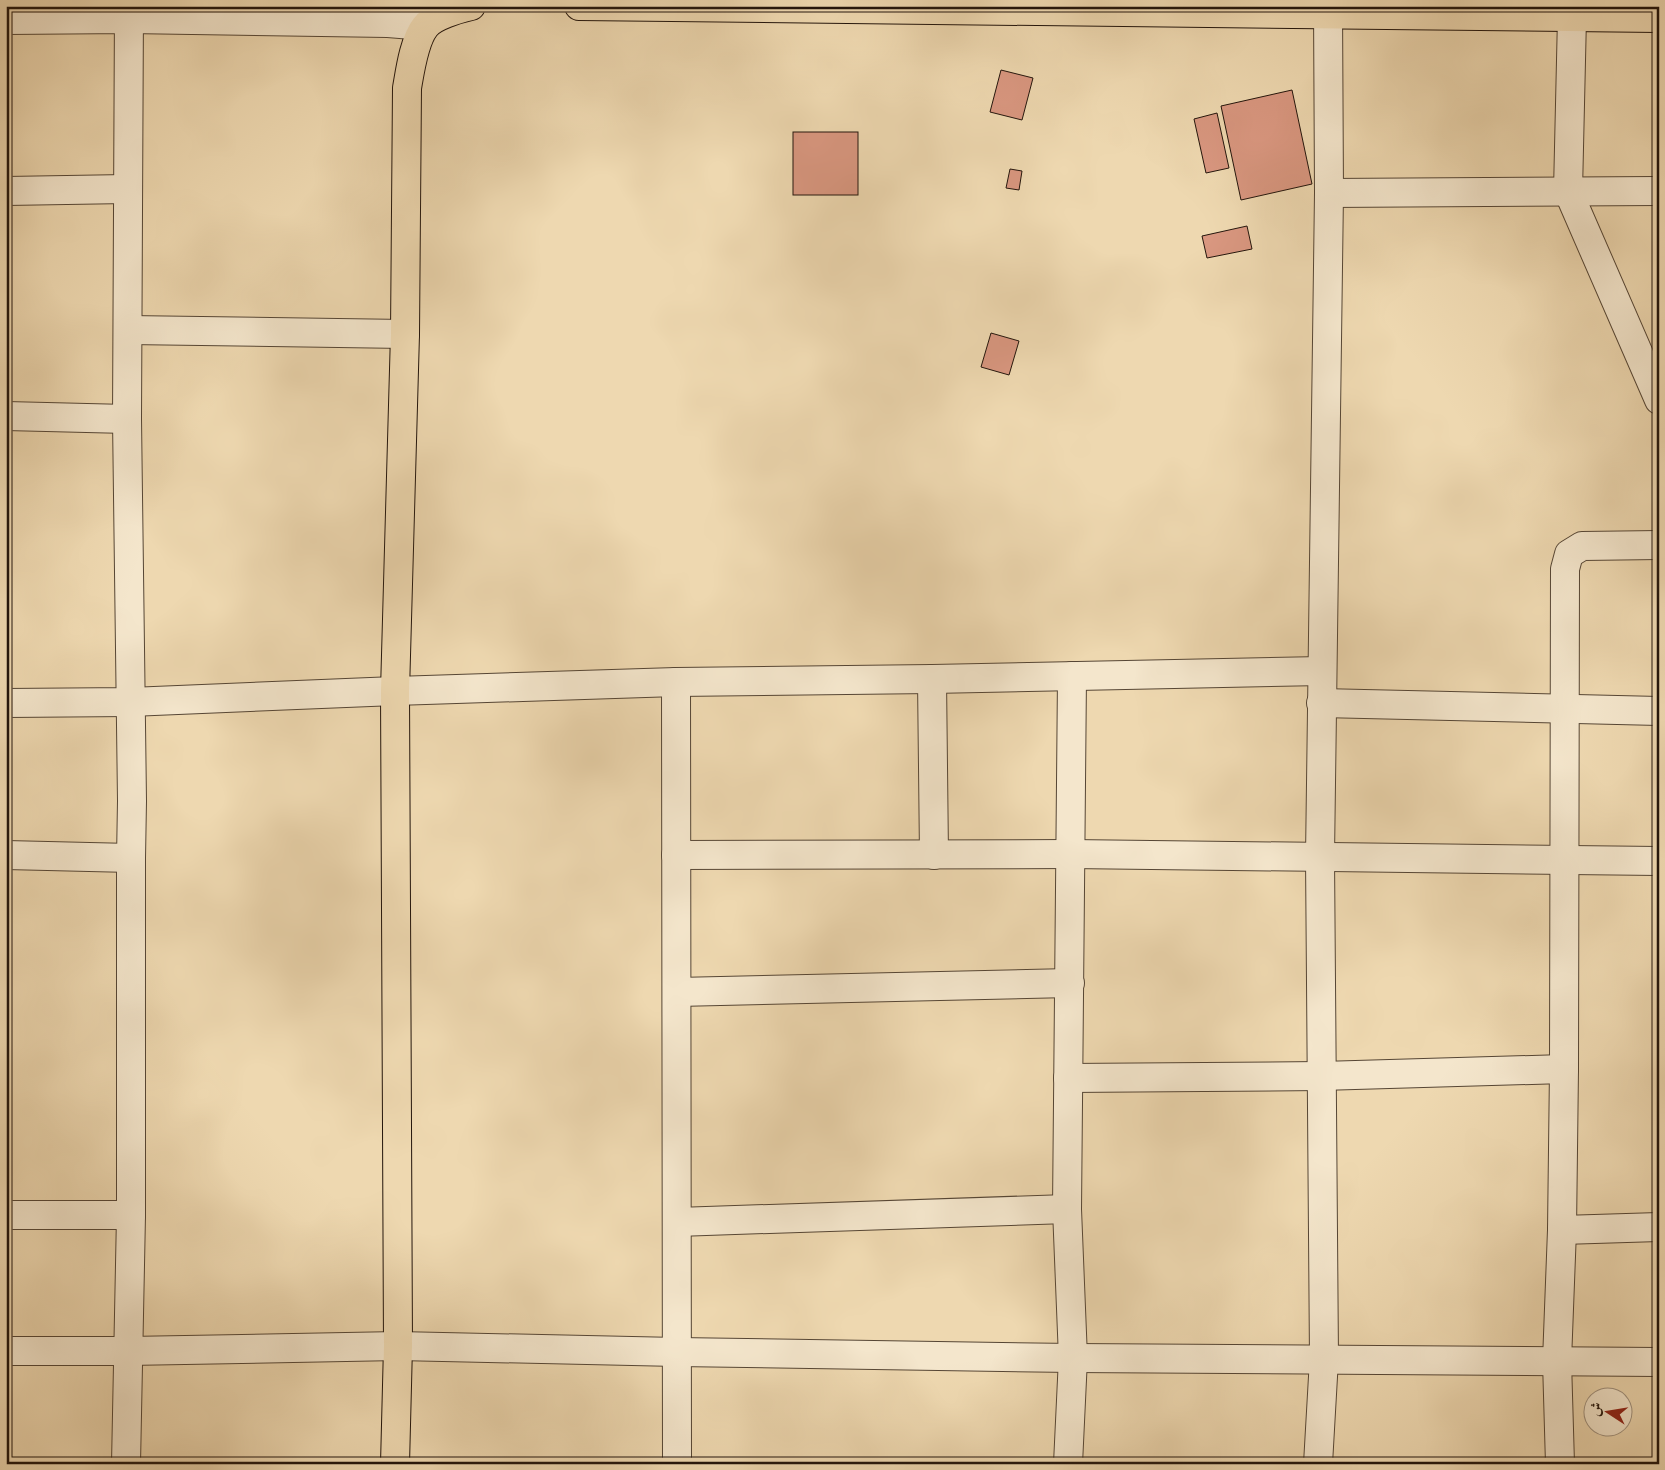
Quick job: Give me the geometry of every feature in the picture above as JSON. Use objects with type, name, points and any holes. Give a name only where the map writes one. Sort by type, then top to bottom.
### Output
[{"type":"main road","points":[[395,1464],[398,1346],[394,691],[406,334],[407,88],[412,56],[425,26],[450,10],[471,6]]},
{"type":"main road","points":[[579,6],[1574,12],[1659,18]]},
{"type":"street","points":[[1318,1464],[1324,1359],[1320,857],[1329,193],[1328,11]]},
{"type":"street","points":[[6,20],[129,12],[388,15],[425,26]]},
{"type":"street","points":[[126,1464],[131,1215],[132,801],[126,419],[129,12]]},
{"type":"street","points":[[1574,12],[1568,191],[1659,400]]},
{"type":"street","points":[[6,191],[127,189]]},
{"type":"street","points":[[1329,193],[1659,191]]},
{"type":"street","points":[[128,330],[406,334]]},
{"type":"street","points":[[6,416],[126,419]]},
{"type":"street","points":[[1560,1464],[1557,1361],[1562,1230],[1564,1069],[1565,569],[1569,554],[1582,546],[1659,544]]},
{"type":"street","points":[[6,703],[130,702],[676,682],[1322,671]]},
{"type":"street","points":[[1068,1464],[1074,1358],[1067,1209],[1072,676]]},
{"type":"street","points":[[932,679],[934,855]]},
{"type":"street","points":[[676,682],[677,1464]]},
{"type":"street","points":[[1322,703],[1659,711]]},
{"type":"street","points":[[676,855],[1071,854],[1659,860]]},
{"type":"street","points":[[6,855],[131,858]]},
{"type":"street","points":[[677,992],[1070,983]]},
{"type":"street","points":[[1068,1078],[1321,1076],[1564,1069]]},
{"type":"street","points":[[677,1222],[1067,1209]]},
{"type":"street","points":[[6,1215],[131,1215]]},
{"type":"street","points":[[1562,1230],[1659,1227]]},
{"type":"street","points":[[6,1351],[128,1351],[398,1346],[1074,1358],[1659,1362]]},
{"type":"building","points":[[1001,70],[1033,78],[1022,120],[990,112]]},
{"type":"building","points":[[1292,90],[1312,184],[1241,200],[1221,106]]},
{"type":"building","points":[[1217,113],[1229,168],[1206,173],[1194,119]]},
{"type":"building","points":[[793,132],[858,132],[858,195],[793,195]]},
{"type":"building","points":[[1010,169],[1022,171],[1019,190],[1006,188]]},
{"type":"building","points":[[1247,226],[1252,249],[1207,258],[1202,236]]},
{"type":"building","points":[[991,333],[1019,341],[1009,375],[981,367]]}]
